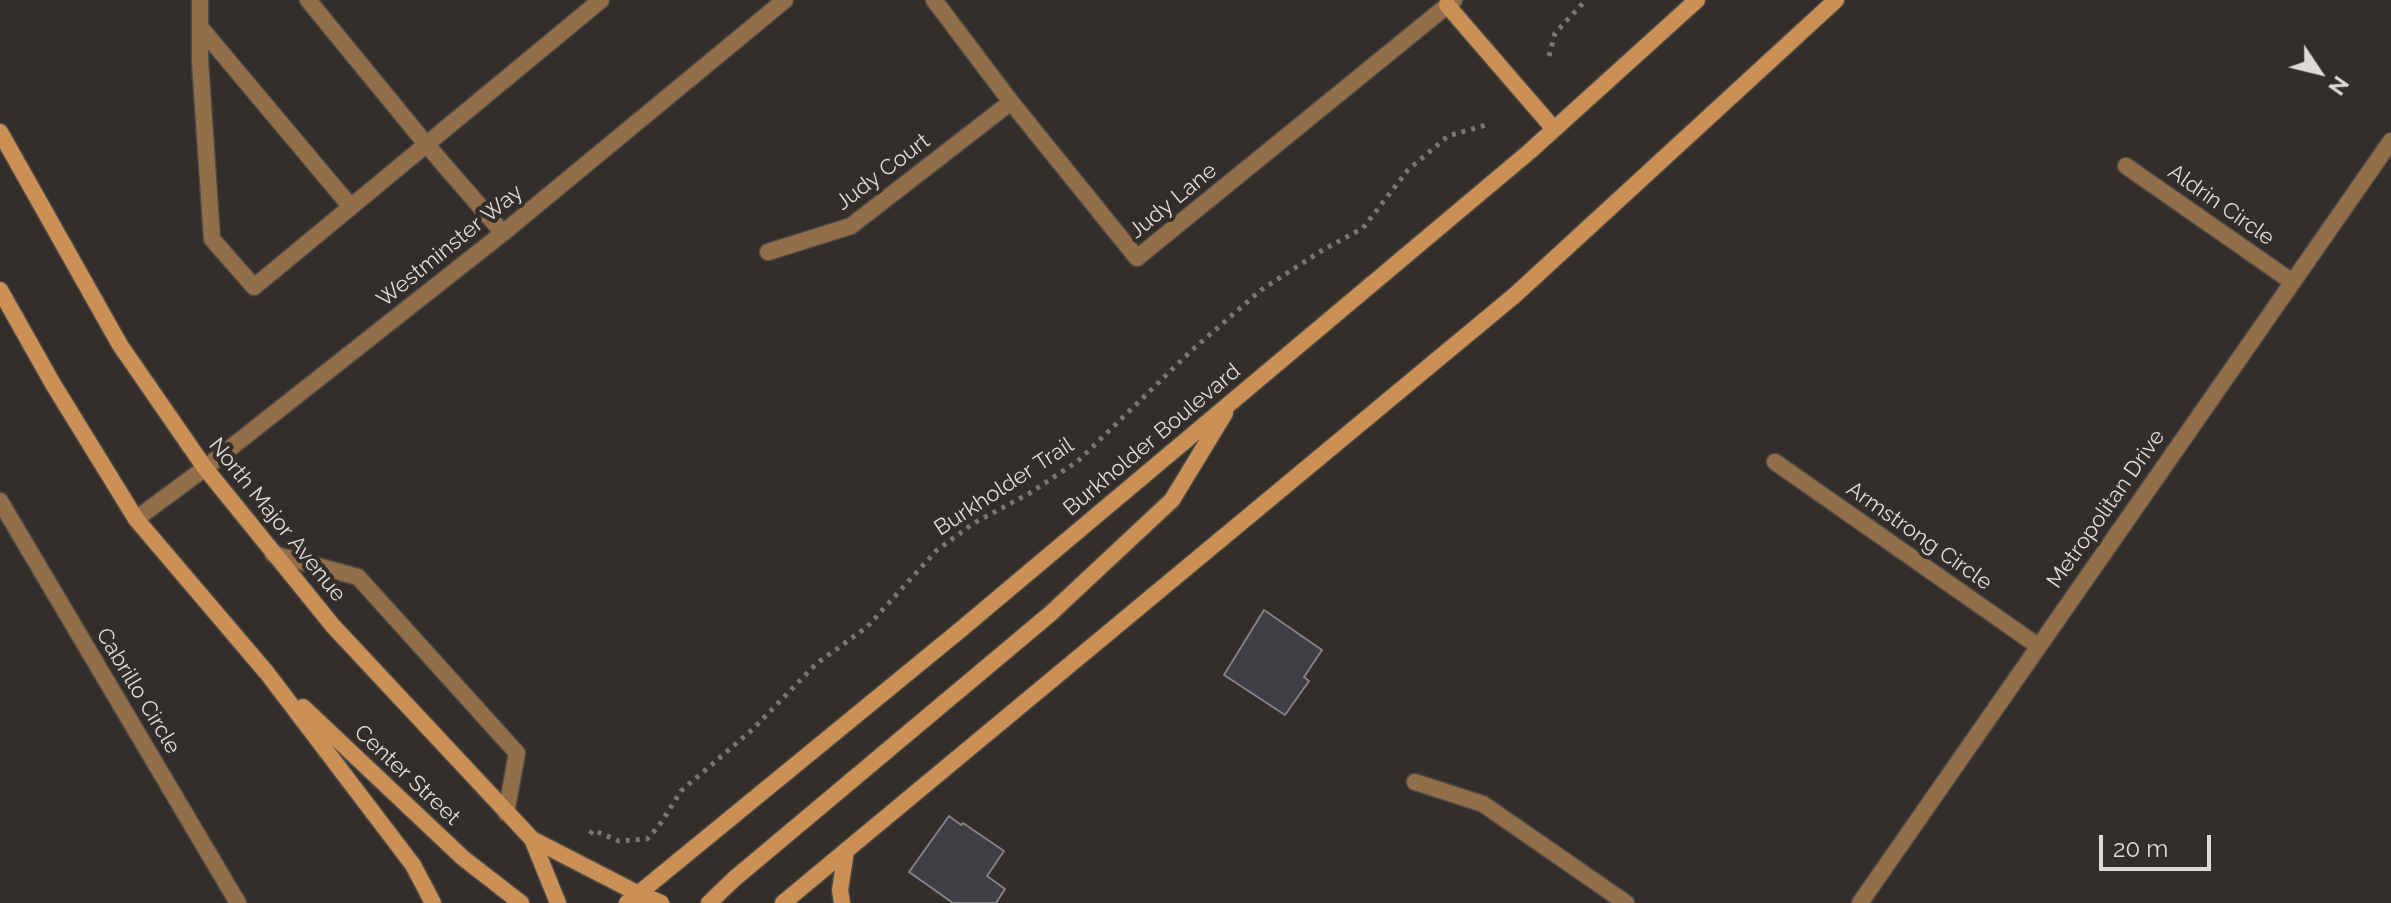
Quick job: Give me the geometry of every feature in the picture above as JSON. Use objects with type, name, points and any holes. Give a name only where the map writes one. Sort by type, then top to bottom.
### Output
[{"type":"main road","name":"Burkholder Boulevard","points":[[632,898],[959,631],[1232,402],[1554,129],[1697,0]]},
{"type":"main road","points":[[783,903],[1515,295],[1836,0]]},
{"type":"main road","points":[[1451,3],[1554,129]]},
{"type":"main road","name":"North Major Avenue","points":[[0,132],[120,345],[205,468],[333,626],[532,839],[558,903]]},
{"type":"main road","points":[[0,290],[53,384],[136,519],[267,673],[413,865],[433,903]]},
{"type":"main road","points":[[709,903],[746,868],[1050,614],[1172,500],[1232,402]]},
{"type":"main road","name":"Center Street","points":[[267,673],[463,858],[521,903]]},
{"type":"main road","points":[[532,839],[632,898],[661,903]]},
{"type":"main road","points":[[842,903],[840,890],[846,851]]},
{"type":"street","points":[[200,0],[212,239],[254,287],[601,0]]},
{"type":"street","points":[[308,0],[503,233]]},
{"type":"street","name":"Westminster Way","points":[[136,519],[503,233],[785,0]]},
{"type":"street","name":"Judy Lane","points":[[934,0],[1011,102],[1137,258],[1451,3]]},
{"type":"street","points":[[200,27],[351,207]]},
{"type":"street","name":"Judy Court","points":[[768,252],[851,226],[1011,102]]},
{"type":"street","name":"Metropolitan Drive","points":[[1860,903],[2391,141]]},
{"type":"street","name":"Aldrin Circle","points":[[2126,166],[2291,281]]},
{"type":"street","name":"Armstrong Circle","points":[[1775,462],[2038,646]]},
{"type":"street","name":"Cabrillo Circle","points":[[0,501],[238,903]]},
{"type":"street","points":[[273,554],[358,577],[517,753],[506,813]]},
{"type":"street","points":[[1415,782],[1483,804],[1626,903]]},
{"type":"path","points":[[1549,56],[1555,33],[1586,0]]},
{"type":"path","name":"Burkholder Trail","points":[[590,834],[593,830],[619,841],[647,839],[681,791],[753,729],[816,664],[867,627],[937,550],[974,523],[1030,493],[1078,461],[1191,351],[1261,290],[1363,228],[1408,170],[1448,136],[1486,125]]},
{"type":"building","points":[[1264,610],[1322,650],[1304,677],[1309,681],[1285,715],[1224,675]]},
{"type":"building","points":[[949,816],[1004,851],[987,876],[1005,889],[996,903],[953,903],[909,872]]}]
